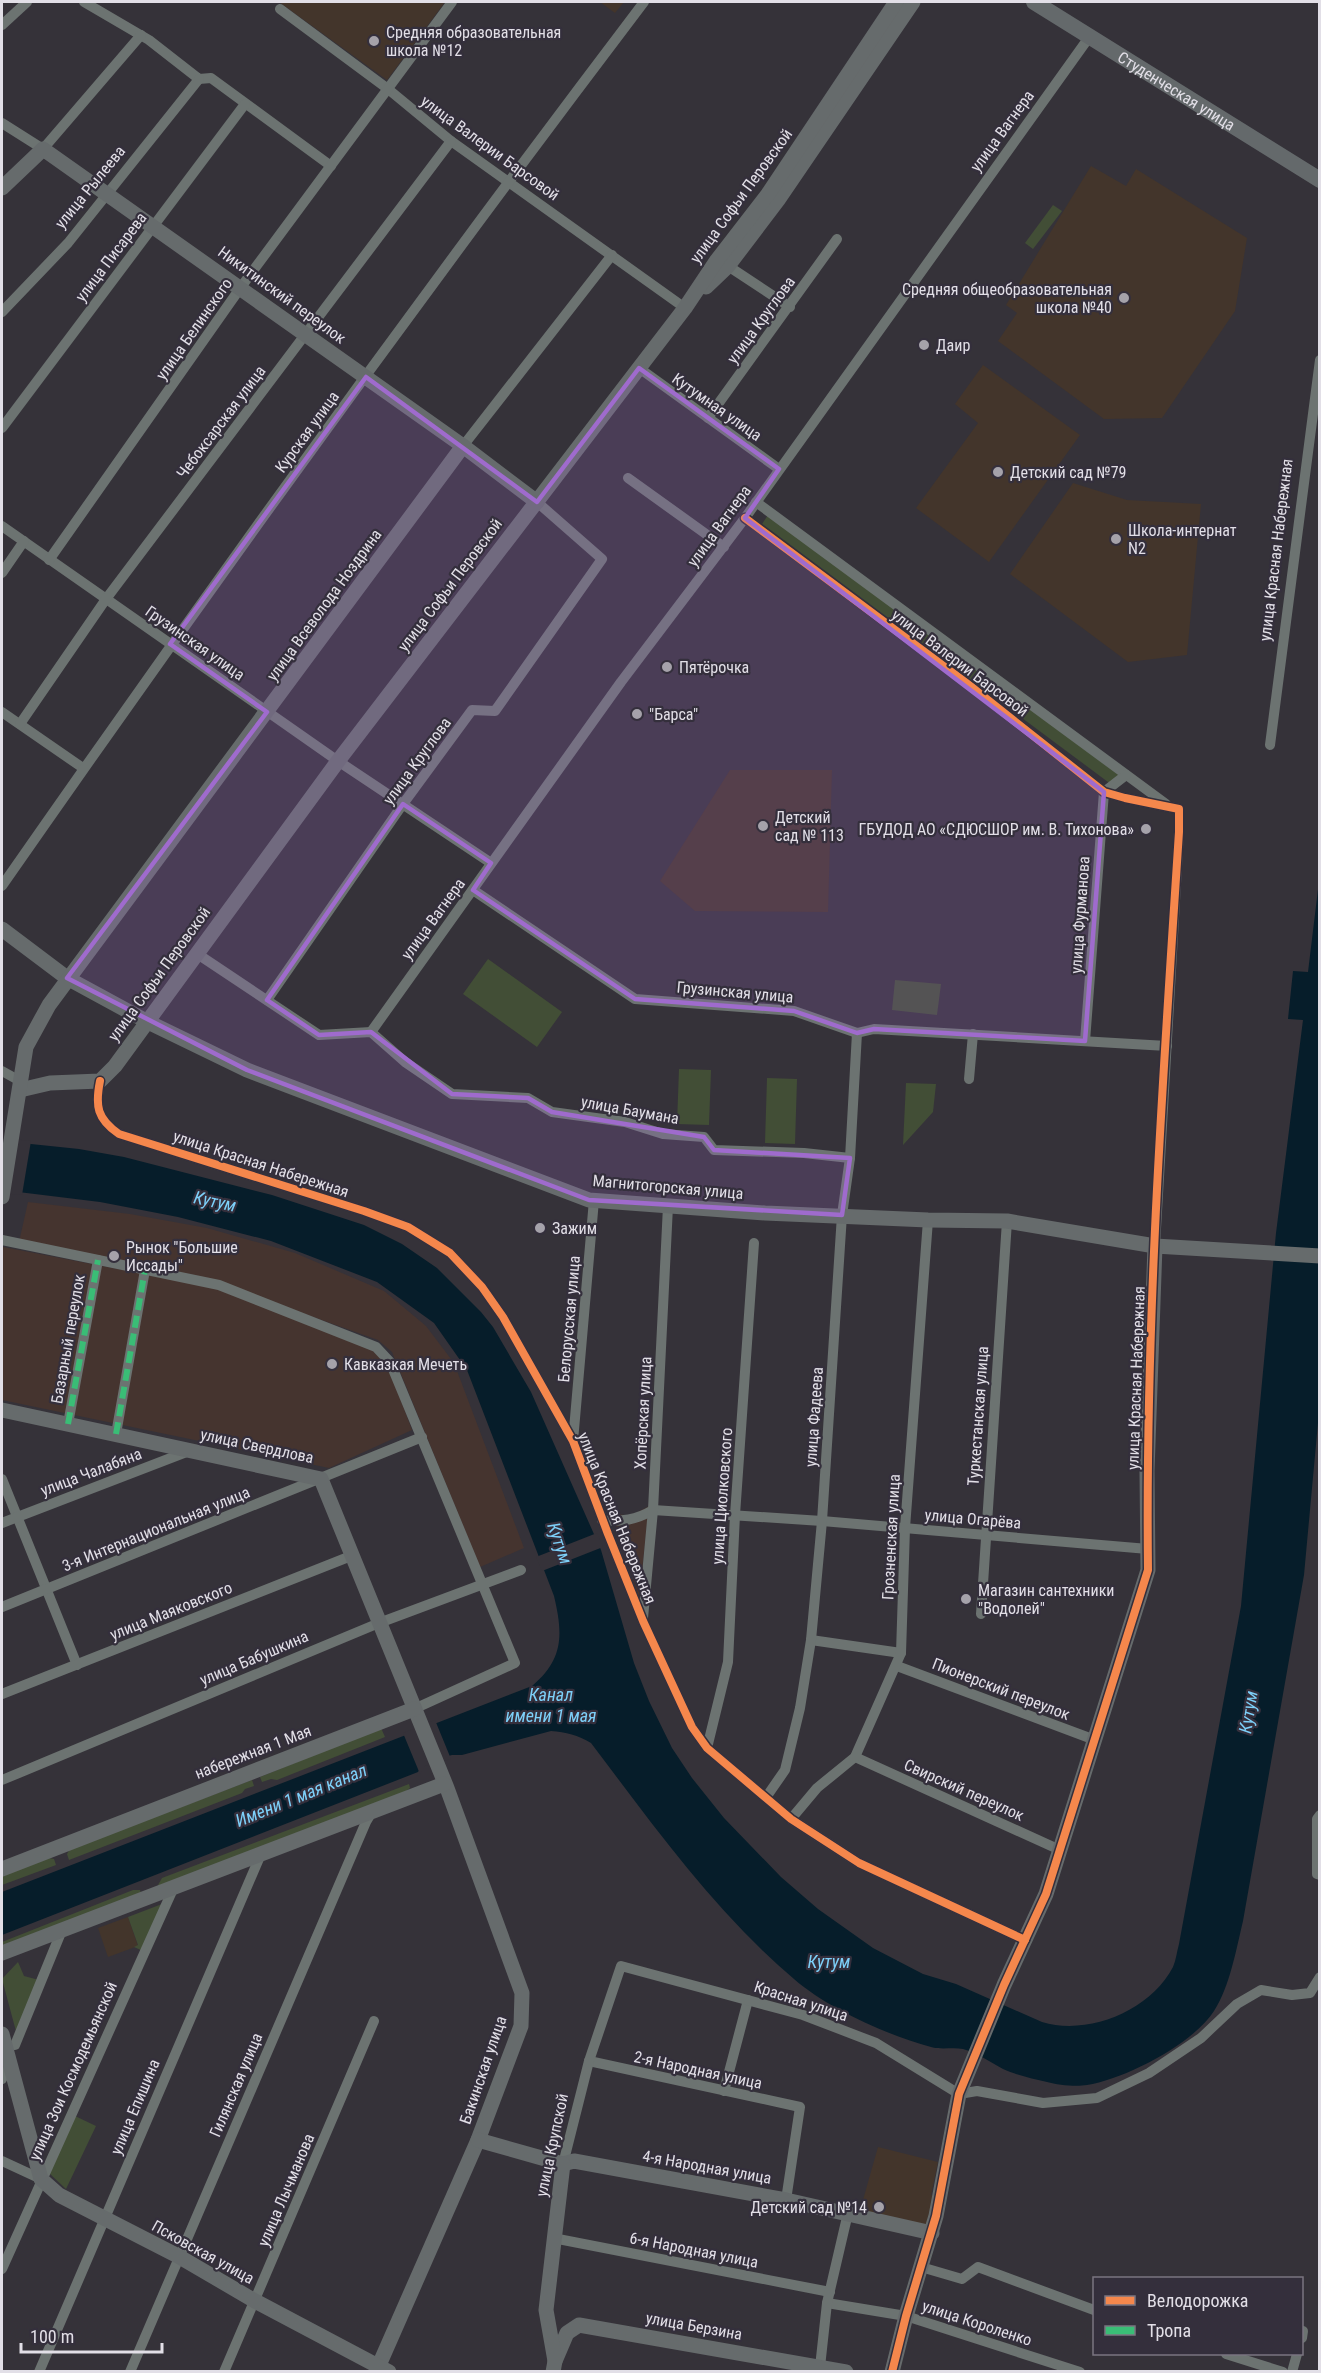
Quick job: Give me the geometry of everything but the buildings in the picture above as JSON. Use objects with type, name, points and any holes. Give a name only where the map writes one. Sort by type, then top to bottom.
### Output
[{"type":"main road","name":"улица Софьи Перовской","points":[[100,1081],[115,1066],[148,1022],[196,953],[338,761],[685,308],[717,260],[768,194],[896,2]]},
{"type":"main road","points":[[685,308],[728,266],[778,200],[912,2]]},
{"type":"main road","name":"Студенческая улица","points":[[1034,2],[1320,180]]},
{"type":"main road","points":[[2,188],[43,149]]},
{"type":"main road","name":"Никитинский переулок","points":[[43,149],[154,225],[537,501]]},
{"type":"main road","name":"улица Всеволода Ноздрина","points":[[20,1085],[28,1042],[67,978],[463,446]]},
{"type":"main road","name":"Магнитогорская улица","points":[[2,929],[67,978],[148,1022],[247,1070],[594,1200],[765,1213],[1007,1221],[1155,1246],[1320,1256]]},
{"type":"main road","points":[[2,1197],[9,1127],[20,1085],[100,1081]]},
{"type":"main road","name":"улица Красная Набережная","points":[[892,2372],[906,2316],[932,2233],[959,2094],[1004,1985],[1046,1894],[1148,1570],[1147,1471],[1155,1246]]},
{"type":"main road","name":"улица Свердлова","points":[[2,1410],[321,1479],[416,1715]]},
{"type":"main road","name":"Бакинская улица","points":[[381,2370],[478,2140],[521,2026],[522,1992],[481,1878],[416,1715]]},
{"type":"main road","name":"набережная 1 Мая","points":[[2,1869],[416,1715]]},
{"type":"main road","points":[[2,1953],[372,1812],[442,1779]]},
{"type":"main road","points":[[2,2034],[41,2179]]},
{"type":"main road","name":"4-я Народная улица","points":[[478,2140],[563,2164],[574,2161],[786,2200],[848,2212],[932,2233]]},
{"type":"main road","name":"улица Крупской","points":[[554,2366],[546,2310],[563,2164]]},
{"type":"main road","name":"Псковская улица","points":[[41,2179],[59,2195],[178,2256],[381,2370]]},
{"type":"main road","name":"улица Берзина","points":[[554,2366],[567,2333],[579,2325],[846,2372]]},
{"type":"street","points":[[2,26],[27,2]]},
{"type":"street","points":[[84,2],[141,35],[198,79],[211,78],[331,166]]},
{"type":"street","name":"улица Белинского","points":[[49,560],[241,287],[452,2]]},
{"type":"street","name":"Курская улица","points":[[2,886],[170,644],[508,181],[644,2]]},
{"type":"street","name":"улица Валерии Барсовой","points":[[280,9],[388,89],[451,141],[685,308]]},
{"type":"street","points":[[43,149],[141,35]]},
{"type":"street","name":"улица Вагнера","points":[[370,1032],[621,682],[745,518],[1090,36]]},
{"type":"street","name":"улица Рылеева","points":[[2,312],[68,243],[198,79]]},
{"type":"street","name":"улица Писарева","points":[[2,429],[245,104]]},
{"type":"street","name":"Никитинский переулок","points":[[2,123],[43,149]]},
{"type":"street","name":"Чебоксарская улица","points":[[20,724],[106,599],[451,141]]},
{"type":"street","name":"улица Круглова","points":[[708,418],[837,239]]},
{"type":"street","name":"улица Всеволода Ноздрина","points":[[463,446],[612,255]]},
{"type":"street","points":[[728,266],[790,307]]},
{"type":"street","name":"улица Красная Набережная","points":[[1269,745],[1320,360]]},
{"type":"street","name":"Кутумная улица","points":[[639,368],[779,469]]},
{"type":"street","points":[[628,478],[724,547]]},
{"type":"street","name":"улица Круглова","points":[[267,1000],[403,804],[472,710],[495,711],[602,559],[537,501]]},
{"type":"street","name":"улица Валерии Барсовой","points":[[756,502],[1168,806]]},
{"type":"street","name":"улица Валерии Барсовой","points":[[745,518],[914,644],[1104,792],[1168,806]]},
{"type":"street","name":"Грузинская улица","points":[[2,526],[338,761],[491,863]]},
{"type":"street","points":[[2,573],[24,542]]},
{"type":"street","points":[[914,644],[926,627]]},
{"type":"street","points":[[2,712],[83,768]]},
{"type":"street","points":[[1104,792],[1126,775]]},
{"type":"street","name":"улица Фурманова","points":[[1085,1041],[1104,792]]},
{"type":"street","name":"улица Красная Набережная","points":[[1155,1246],[1179,832],[1179,809],[1168,806]]},
{"type":"street","name":"Грузинская улица","points":[[473,890],[635,999],[794,1011],[857,1033],[874,1029],[1167,1046]]},
{"type":"street","points":[[196,953],[319,1035],[370,1032]]},
{"type":"street","name":"улица Баумана","points":[[370,1032],[405,1062],[452,1094],[528,1098],[552,1112],[626,1122],[663,1134],[704,1137],[714,1150],[804,1153],[850,1158]]},
{"type":"street","name":"улица Фадеева","points":[[767,1796],[784,1770],[800,1708],[811,1640],[822,1521],[842,1215],[850,1158],[857,1033]]},
{"type":"street","points":[[969,1079],[973,1035]]},
{"type":"street","points":[[2,1071],[20,1085]]},
{"type":"street","name":"улица Красная Набережная","points":[[100,1081],[97,1097],[99,1109],[105,1125],[119,1134],[364,1211],[408,1227],[450,1252],[482,1287],[503,1317],[573,1441],[643,1621],[692,1727],[707,1748],[767,1796],[791,1819],[859,1863],[1025,1940]]},
{"type":"street","name":"Белорусская улица","points":[[573,1441],[594,1200]]},
{"type":"street","name":"Хопёрская улица","points":[[643,1621],[653,1510],[668,1206]]},
{"type":"street","name":"Грозненская улица","points":[[791,1819],[817,1788],[855,1757],[901,1653],[905,1528],[928,1220]]},
{"type":"street","name":"Туркестанская улица","points":[[981,1614],[1007,1221]]},
{"type":"street","points":[[2,1240],[219,1285],[376,1347],[390,1362],[484,1584]]},
{"type":"street","name":"улица Циолковского","points":[[707,1748],[728,1662],[735,1515],[754,1244]]},
{"type":"street","name":"Базарный переулок","points":[[68,1424],[98,1260]]},
{"type":"street","points":[[116,1434],[146,1270]]},
{"type":"street","name":"3-я Интернациональная улица","points":[[2,1607],[422,1437]]},
{"type":"street","name":"улица Чалабяна","points":[[2,1523],[192,1450]]},
{"type":"street","points":[[2,1479],[77,1665]]},
{"type":"street","points":[[602,1520],[617,1522],[638,1518],[653,1510]]},
{"type":"street","name":"улица Огарёва","points":[[653,1510],[822,1521],[1148,1549]]},
{"type":"street","name":"улица Маяковского","points":[[2,1694],[351,1556]]},
{"type":"street","name":"улица Бабушкина","points":[[2,1780],[379,1623],[520,1570]]},
{"type":"street","name":"набережная 1 Мая","points":[[416,1715],[514,1663],[484,1584]]},
{"type":"street","points":[[811,1640],[901,1653]]},
{"type":"street","name":"Пионерский переулок","points":[[897,1666],[1095,1740]]},
{"type":"street","name":"Свирский переулок","points":[[855,1757],[1060,1850]]},
{"type":"street","name":"Гилянская улица","points":[[130,2372],[178,2256],[372,1812]]},
{"type":"street","points":[[1320,1815],[1317,1819],[1317,1874],[1320,1875]]},
{"type":"street","name":"улица Епишина","points":[[39,2372],[261,1854]]},
{"type":"street","name":"улица Зои Космодемьянской","points":[[2,2269],[174,1887]]},
{"type":"street","points":[[15,2044],[62,1930]]},
{"type":"street","name":"Красная улица","points":[[621,1966],[803,2015],[876,2043],[959,2094]]},
{"type":"street","name":"улица Крупской","points":[[563,2164],[590,2061],[621,1966]]},
{"type":"street","points":[[959,2094],[977,2091],[1043,2103],[1097,2098],[1149,2073],[1201,2037],[1237,2004],[1261,1990],[1292,1995],[1310,1993],[1320,1977]]},
{"type":"street","points":[[724,2091],[748,2000]]},
{"type":"street","name":"улица Лычманова","points":[[224,2372],[374,2021]]},
{"type":"street","points":[[2,2079],[10,2060]]},
{"type":"street","name":"2-я Народная улица","points":[[590,2061],[800,2107],[786,2200]]},
{"type":"street","name":"Псковская улица","points":[[2,2161],[41,2179]]},
{"type":"street","points":[[820,2367],[827,2303],[848,2212]]},
{"type":"street","name":"6-я Народная улица","points":[[553,2238],[830,2292]]},
{"type":"street","points":[[921,2266],[962,2279],[978,2267],[1093,2309]]},
{"type":"street","name":"улица Короленко","points":[[827,2303],[906,2316],[1080,2372]]},
{"type":"street","points":[[1229,2355],[1282,2372]]},
{"type":"street","points":[[1292,2372],[1297,2355]]},
{"type":"highlighted area","points":[[639,368],[779,469],[745,518],[1104,792],[1085,1041],[874,1029],[857,1033],[794,1011],[635,999],[473,890],[491,863],[403,804],[267,1000],[319,1035],[371,1032],[452,1094],[528,1098],[552,1112],[704,1137],[714,1150],[850,1158],[842,1215],[589,1200],[247,1070],[67,978],[267,712],[170,644],[366,377],[537,502]]},
{"type":"shaded area","name":"Средняя образовательная школа №12","points":[[279,2],[445,2],[387,80]]},
{"type":"shaded area","points":[[600,2],[624,2],[615,13]]},
{"type":"shaded area","name":"Средняя общеобразовательная школа №40","points":[[1091,166],[1126,186],[1136,169],[1247,238],[1235,311],[1162,418],[1104,419],[998,341],[1017,313],[1006,305]]},
{"type":"shaded area","name":"Детский сад №79","points":[[983,365],[1080,435],[989,562],[916,508],[978,423],[955,404]]},
{"type":"shaded area","name":"Школа-интернат N2","points":[[1073,483],[1127,500],[1201,504],[1187,655],[1128,662],[1010,574]]},
{"type":"shaded area","name":"Детский сад № 113","points":[[730,770],[832,770],[828,912],[695,911],[660,881]]},
{"type":"shaded area","points":[[28,1202],[130,1214],[207,1228],[295,1253],[384,1291],[426,1326],[454,1363],[524,1548],[480,1567],[392,1352],[378,1340],[198,1276],[19,1242]]},
{"type":"shaded area","points":[[3,1247],[217,1288],[371,1349],[388,1366],[412,1430],[329,1468],[2,1400]]},
{"type":"shaded area","points":[[649,1506],[639,1598],[612,1513],[630,1516]]},
{"type":"shaded area","points":[[128,1917],[138,1946],[108,1957],[98,1928]]},
{"type":"shaded area","points":[[878,2147],[938,2162],[931,2195],[937,2197],[931,2222],[924,2227],[864,2212],[865,2208],[861,2207]]},
{"type":"green space","points":[[1053,205],[1062,211],[1033,249],[1025,243]]},
{"type":"green space","points":[[768,515],[1119,775],[1112,785],[762,524]]},
{"type":"green space","points":[[488,959],[562,1012],[537,1047],[463,994]]},
{"type":"green space","points":[[895,980],[941,984],[937,1015],[892,1010]]},
{"type":"green space","points":[[679,1069],[711,1070],[709,1125],[677,1124]]},
{"type":"green space","points":[[767,1078],[797,1079],[795,1144],[765,1143]]},
{"type":"green space","points":[[906,1083],[936,1084],[933,1112],[903,1145]]},
{"type":"green space","points":[[381,1728],[385,1737],[277,1780],[262,1782],[260,1777]]},
{"type":"green space","points":[[252,1780],[254,1786],[245,1789],[242,1793],[69,1860],[67,1854],[70,1849]]},
{"type":"green space","points":[[409,1784],[410,1788],[402,1794],[160,1889],[158,1885],[162,1878]]},
{"type":"green space","points":[[49,1858],[54,1859],[56,1865],[2,1885],[2,1875]]},
{"type":"green space","points":[[133,1890],[140,1890],[142,1896],[5,1948],[2,1942]]},
{"type":"green space","points":[[162,1904],[143,1951],[134,1947],[138,1945],[128,1917]]},
{"type":"green space","points":[[18,1962],[24,1976],[39,1980],[17,2035],[2,1979]]},
{"type":"green space","points":[[75,2116],[96,2126],[66,2189],[49,2173]]},
{"type":"water","name":"Кутум","points":[[1319,881],[1320,1401],[1304,1575],[1235,1956],[1220,2001],[1191,2036],[1157,2058],[1120,2076],[1087,2085],[1072,2086],[1019,2075],[968,2051],[959,2048],[931,2047],[859,2020],[808,1990],[737,1925],[686,1867],[591,1743],[572,1734],[551,1731],[423,1763],[418,1772],[2,1935],[2,1892],[532,1686],[543,1676],[555,1656],[559,1622],[554,1596],[467,1370],[434,1323],[377,1282],[271,1241],[178,1217],[100,1202],[2,1190],[2,1141],[79,1149],[124,1157],[272,1195],[364,1225],[402,1244],[437,1268],[493,1327],[531,1392],[601,1550],[634,1663],[649,1701],[672,1748],[692,1778],[724,1818],[781,1877],[818,1909],[873,1948],[923,1974],[956,1984],[1042,2022],[1079,2026],[1098,2022],[1134,2007],[1149,1996],[1163,1983],[1176,1958],[1241,1606],[1276,1233],[1303,1020],[1288,1019],[1293,971],[1308,972]]},
{"type":"pier","points":[[2,1138],[31,1141],[22,1195],[2,1193]]},
{"type":"pier","points":[[597,1533],[603,1547],[542,1571],[536,1557]]},
{"type":"pier","points":[[435,1720],[451,1759],[425,1766],[420,1774],[403,1733]]},
{"type":"marked path","points":[[68,1424],[98,1260]]},
{"type":"marked path","points":[[116,1434],[145,1270]]},
{"type":"cycle path","points":[[745,518],[969,685],[1104,792],[1179,809],[1152,1293],[1148,1570],[1046,1894],[1004,1985],[959,2094],[936,2216],[892,2372]]},
{"type":"cycle path","points":[[100,1081],[99,1111],[106,1123],[119,1134],[364,1211],[408,1227],[450,1253],[482,1287],[503,1317],[573,1441],[643,1621],[692,1727],[707,1748],[791,1819],[859,1863],[1025,1940]]},
{"type":"place","name":"Средняя образовательная школа №12","points":[[374,41]]},
{"type":"place","name":"Средняя общеобразовательная школа №40","points":[[1124,298]]},
{"type":"place","name":"Даир","points":[[924,345]]},
{"type":"place","name":"Детский сад №79","points":[[998,472]]},
{"type":"place","name":"Школа-интернат N2","points":[[1116,539]]},
{"type":"place","name":"Пятёрочка","points":[[667,667]]},
{"type":"place","name":"\"Барса\"","points":[[637,714]]},
{"type":"place","name":"Детский сад № 113","points":[[763,826]]},
{"type":"place","name":"ГБУДОД АО «СДЮСШОР им. В. Тихонова»","points":[[1146,829]]},
{"type":"place","name":"Зажим","points":[[540,1228]]},
{"type":"place","name":"Рынок \"Большие Иссады\"","points":[[114,1256]]},
{"type":"place","name":"Кавказкая Мечеть","points":[[332,1364]]},
{"type":"place","name":"Магазин сантехники \"Водолей\"","points":[[966,1599]]},
{"type":"place","name":"Детский сад №14","points":[[879,2207]]},
{"type":"water label","name":"Канал имени 1 мая","points":[[551,1704]]},
{"type":"water label","name":"Имени 1 мая канал","points":[[301,1795]]}]
